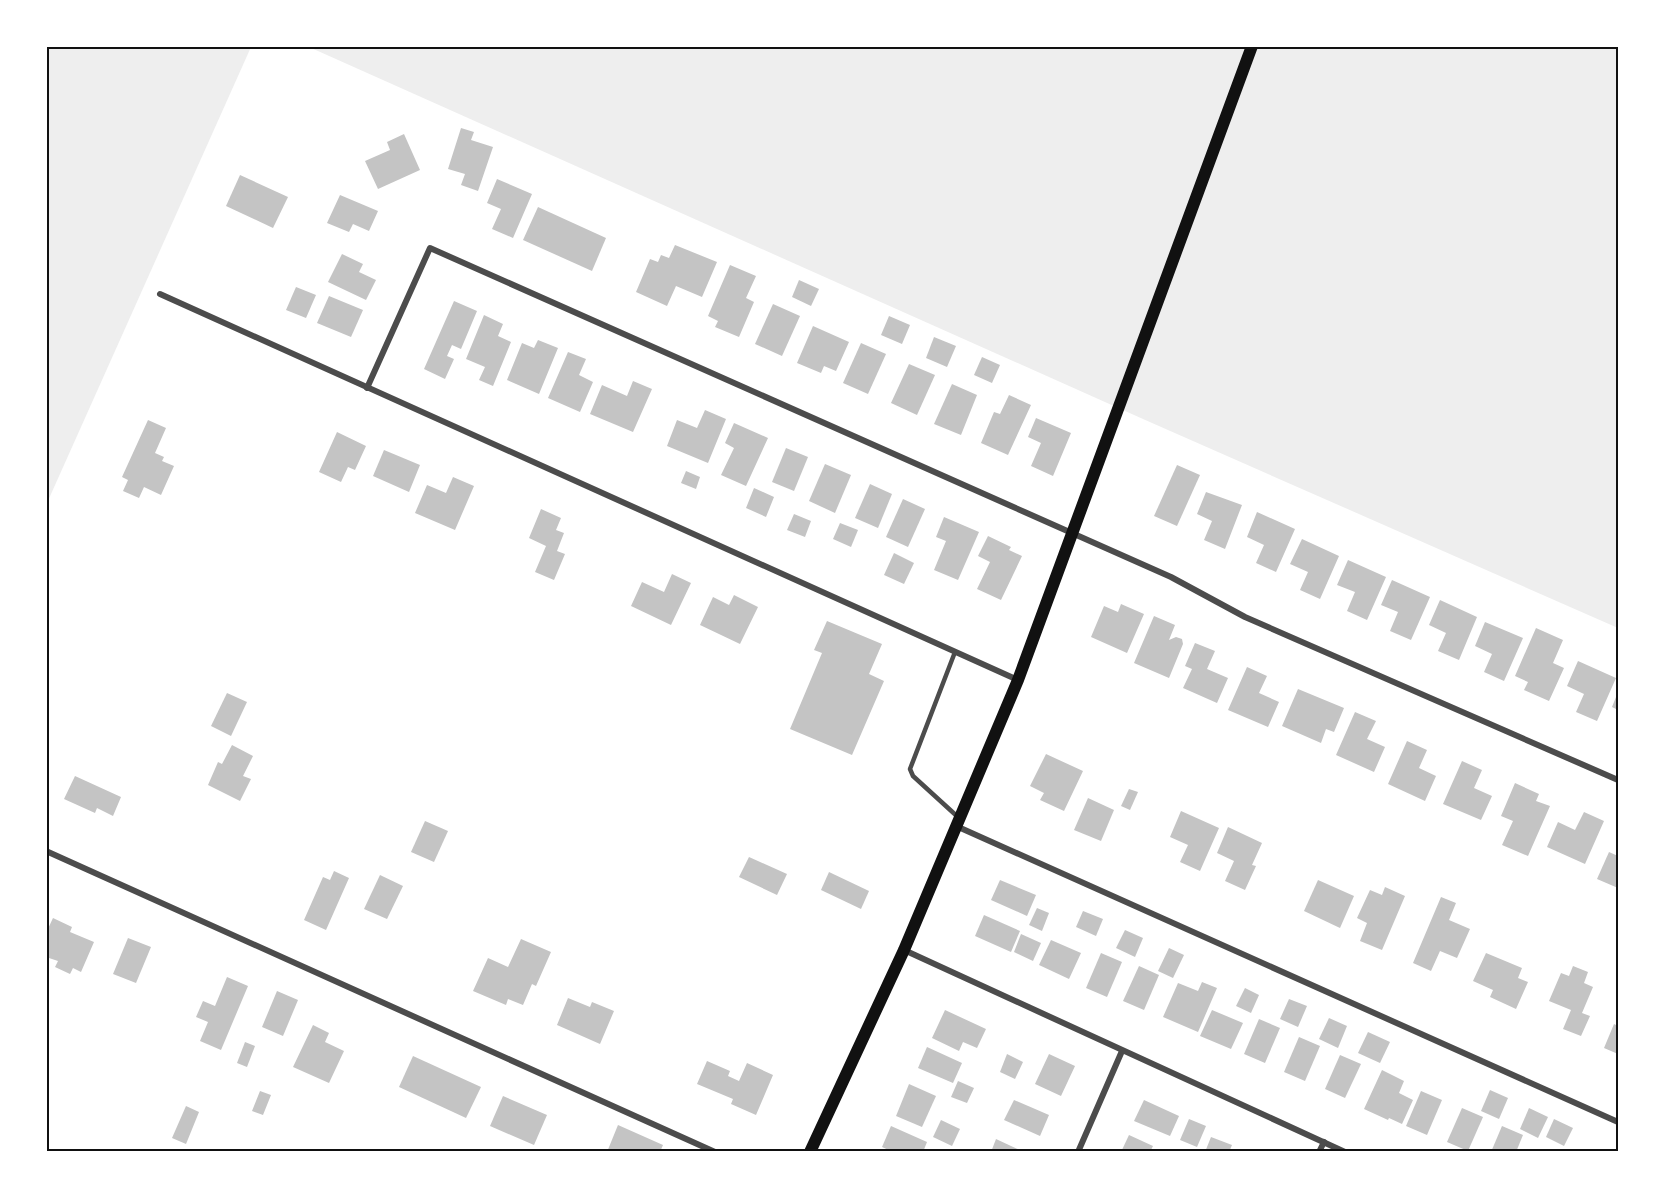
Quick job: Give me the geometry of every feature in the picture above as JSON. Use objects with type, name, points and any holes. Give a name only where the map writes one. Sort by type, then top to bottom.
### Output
[{"type":"main road","points":[[810,1152],[904,950],[1018,680],[1252,46]]},
{"type":"street","points":[[367,388],[430,248],[1072,532],[1171,577],[1245,617],[1618,780]]},
{"type":"street","points":[[160,294],[1018,680]]},
{"type":"street","points":[[957,822],[1618,1122]]},
{"type":"street","points":[[46,851],[714,1152]]},
{"type":"street","points":[[904,950],[1345,1152]]},
{"type":"street","points":[[1078,1152],[1122,1051]]},
{"type":"street","points":[[1319,1152],[1324,1142]]},
{"type":"lane","points":[[955,652],[910,769],[913,776],[957,822]]},
{"type":"shaded area","points":[[46,47],[251,47],[47,503]]},
{"type":"shaded area","points":[[309,47],[1618,47],[1618,628],[1143,419]]},
{"type":"building","points":[[461,128],[474,132],[471,140],[493,147],[478,191],[461,185],[465,174],[448,169]]},
{"type":"building","points":[[404,134],[420,170],[378,189],[365,161],[390,150],[387,142]]},
{"type":"building","points":[[240,175],[288,197],[273,228],[226,206]]},
{"type":"building","points":[[497,179],[532,194],[513,238],[492,229],[501,209],[487,203]]},
{"type":"building","points":[[340,195],[378,211],[369,231],[353,224],[349,232],[327,223]]},
{"type":"building","points":[[538,207],[606,238],[592,271],[523,240]]},
{"type":"building","points":[[675,245],[717,262],[702,297],[676,286],[667,306],[636,292],[650,259],[658,262],[661,255],[669,258]]},
{"type":"building","points":[[342,254],[363,264],[359,272],[376,280],[366,300],[328,282]]},
{"type":"building","points":[[730,265],[756,276],[746,298],[754,302],[739,337],[715,327],[718,321],[708,316]]},
{"type":"building","points":[[799,280],[819,289],[811,306],[792,297]]},
{"type":"building","points":[[296,287],[316,295],[306,318],[286,310]]},
{"type":"building","points":[[329,296],[363,310],[351,337],[317,323]]},
{"type":"building","points":[[454,301],[477,311],[461,349],[452,345],[447,356],[454,359],[445,379],[424,369]]},
{"type":"building","points":[[773,304],[800,316],[782,356],[755,344]]},
{"type":"building","points":[[484,315],[503,324],[498,336],[511,342],[493,386],[479,380],[485,367],[466,359]]},
{"type":"building","points":[[889,316],[910,325],[902,344],[881,335]]},
{"type":"building","points":[[813,326],[849,342],[836,371],[824,366],[821,373],[797,363]]},
{"type":"building","points":[[934,337],[956,346],[947,367],[926,358]]},
{"type":"building","points":[[538,340],[558,348],[539,394],[507,380],[522,343],[534,348]]},
{"type":"building","points":[[861,343],[886,354],[868,394],[843,383]]},
{"type":"building","points":[[568,352],[586,359],[579,375],[593,382],[580,412],[548,398]]},
{"type":"building","points":[[982,357],[1000,365],[992,383],[974,375]]},
{"type":"building","points":[[909,364],[935,375],[917,415],[891,403]]},
{"type":"building","points":[[633,381],[652,389],[633,432],[590,414],[602,385],[627,396]]},
{"type":"building","points":[[952,384],[977,395],[961,435],[934,424]]},
{"type":"building","points":[[1009,395],[1031,405],[1008,455],[981,443],[994,412],[1000,414]]},
{"type":"building","points":[[705,410],[726,419],[708,463],[667,446],[677,420],[697,428]]},
{"type":"building","points":[[1036,418],[1071,433],[1053,476],[1031,466],[1041,443],[1028,437]]},
{"type":"building","points":[[148,420],[166,428],[155,453],[164,457],[162,461],[174,466],[161,495],[144,487],[139,498],[123,491],[128,480],[122,477]]},
{"type":"building","points":[[734,423],[768,438],[746,486],[721,475],[734,448],[725,443]]},
{"type":"building","points":[[337,432],[366,446],[355,470],[348,467],[341,482],[319,472]]},
{"type":"building","points":[[786,448],[808,457],[794,491],[772,482]]},
{"type":"building","points":[[384,450],[420,465],[409,492],[373,476]]},
{"type":"building","points":[[825,464],[851,475],[835,513],[809,501]]},
{"type":"building","points":[[1177,465],[1200,475],[1177,526],[1154,516]]},
{"type":"building","points":[[686,471],[700,477],[696,489],[681,483]]},
{"type":"building","points":[[453,477],[474,486],[455,530],[415,513],[427,485],[446,493]]},
{"type":"building","points":[[870,484],[892,494],[878,528],[855,518]]},
{"type":"building","points":[[754,488],[774,497],[766,517],[746,508]]},
{"type":"building","points":[[1206,492],[1242,505],[1225,549],[1204,540],[1212,521],[1197,514]]},
{"type":"building","points":[[903,499],[925,509],[908,547],[886,537]]},
{"type":"building","points":[[541,509],[561,518],[556,530],[564,533],[557,551],[565,554],[554,580],[535,572],[546,546],[529,538]]},
{"type":"building","points":[[1257,512],[1295,529],[1276,572],[1256,563],[1264,545],[1247,537]]},
{"type":"building","points":[[794,514],[811,521],[805,537],[787,530]]},
{"type":"building","points":[[944,517],[979,532],[958,580],[934,570],[946,541],[936,537]]},
{"type":"building","points":[[840,523],[858,530],[851,547],[833,539]]},
{"type":"building","points":[[988,536],[1011,547],[1009,550],[1022,556],[1001,600],[977,589],[990,562],[978,556]]},
{"type":"building","points":[[1302,539],[1339,556],[1320,599],[1300,590],[1308,572],[1290,564]]},
{"type":"building","points":[[894,553],[914,563],[904,584],[884,575]]},
{"type":"building","points":[[1348,560],[1386,577],[1367,620],[1347,611],[1355,592],[1337,585]]},
{"type":"building","points":[[672,574],[691,583],[671,625],[631,606],[642,582],[664,592]]},
{"type":"building","points":[[1392,580],[1430,597],[1411,640],[1390,631],[1398,612],[1381,605]]},
{"type":"building","points":[[734,595],[758,607],[740,644],[700,625],[713,597],[729,605]]},
{"type":"building","points":[[1440,600],[1477,617],[1459,660],[1438,651],[1446,633],[1429,625]]},
{"type":"building","points":[[1121,604],[1144,614],[1127,653],[1091,637],[1104,606],[1118,612]]},
{"type":"building","points":[[1154,616],[1175,625],[1169,640],[1176,637],[1182,639],[1183,644],[1169,678],[1134,663]]},
{"type":"building","points":[[827,621],[882,644],[869,674],[884,681],[852,755],[790,729],[822,653],[814,650]]},
{"type":"building","points":[[1485,622],[1523,638],[1504,681],[1484,672],[1492,654],[1475,646]]},
{"type":"building","points":[[1536,628],[1563,640],[1553,663],[1564,668],[1549,701],[1524,690],[1528,682],[1515,676]]},
{"type":"building","points":[[1195,643],[1215,651],[1207,669],[1228,678],[1217,703],[1183,688],[1192,669],[1185,666]]},
{"type":"building","points":[[1578,661],[1616,678],[1597,721],[1576,712],[1584,694],[1567,686]]},
{"type":"building","points":[[1247,667],[1267,676],[1259,693],[1279,702],[1268,727],[1228,710]]},
{"type":"building","points":[[1298,689],[1344,708],[1334,732],[1326,729],[1321,743],[1282,726]]},
{"type":"building","points":[[1618,692],[1618,710],[1612,707]]},
{"type":"building","points":[[227,693],[247,702],[231,736],[211,726]]},
{"type":"building","points":[[1355,712],[1376,721],[1367,739],[1385,747],[1374,772],[1336,755]]},
{"type":"building","points":[[1407,741],[1427,750],[1419,768],[1436,776],[1425,801],[1388,784]]},
{"type":"building","points":[[232,745],[253,756],[243,776],[251,779],[240,801],[208,785],[218,762],[222,764]]},
{"type":"building","points":[[1046,754],[1083,771],[1064,811],[1040,800],[1044,793],[1030,786]]},
{"type":"building","points":[[1462,761],[1482,770],[1474,788],[1492,796],[1481,820],[1443,804]]},
{"type":"building","points":[[75,776],[121,797],[113,816],[97,808],[95,813],[64,799]]},
{"type":"building","points":[[1515,783],[1539,794],[1536,801],[1550,806],[1528,856],[1502,845],[1513,821],[1501,816]]},
{"type":"building","points":[[1129,789],[1138,792],[1130,810],[1121,806]]},
{"type":"building","points":[[1088,798],[1114,810],[1101,841],[1074,830]]},
{"type":"building","points":[[1181,811],[1219,828],[1200,871],[1180,862],[1188,845],[1170,837]]},
{"type":"building","points":[[1584,812],[1604,821],[1585,864],[1547,847],[1558,822],[1575,830]]},
{"type":"building","points":[[425,821],[448,831],[434,862],[411,852]]},
{"type":"building","points":[[1228,827],[1262,843],[1252,865],[1256,866],[1245,890],[1225,881],[1234,861],[1217,853]]},
{"type":"building","points":[[1609,852],[1618,856],[1618,888],[1597,879]]},
{"type":"building","points":[[749,857],[787,874],[777,895],[739,877]]},
{"type":"building","points":[[334,871],[349,878],[326,930],[304,920],[323,877],[330,880]]},
{"type":"building","points":[[829,872],[869,891],[861,909],[821,890]]},
{"type":"building","points":[[380,875],[403,886],[387,919],[364,909]]},
{"type":"building","points":[[1000,880],[1036,895],[1027,916],[991,900]]},
{"type":"building","points":[[1318,880],[1354,896],[1340,928],[1304,911]]},
{"type":"building","points":[[1385,887],[1405,896],[1382,950],[1360,941],[1367,923],[1357,918],[1370,890],[1382,895]]},
{"type":"building","points":[[1441,897],[1456,903],[1449,920],[1470,929],[1457,958],[1440,951],[1431,971],[1413,963]]},
{"type":"building","points":[[1037,908],[1049,913],[1042,931],[1029,925]]},
{"type":"building","points":[[1083,911],[1103,919],[1096,936],[1076,927]]},
{"type":"building","points":[[984,915],[1020,931],[1011,952],[975,936]]},
{"type":"building","points":[[53,918],[72,927],[70,932],[94,942],[81,972],[73,968],[70,974],[55,967],[58,961],[46,957],[46,933]]},
{"type":"building","points":[[1125,930],[1143,938],[1135,957],[1116,948]]},
{"type":"building","points":[[1021,934],[1041,943],[1033,961],[1014,952]]},
{"type":"building","points":[[128,938],[151,947],[136,983],[113,974]]},
{"type":"building","points":[[521,939],[551,952],[536,986],[532,984],[523,1005],[508,999],[506,1005],[473,991],[488,958],[508,967]]},
{"type":"building","points":[[1051,940],[1081,953],[1069,979],[1039,965]]},
{"type":"building","points":[[1169,948],[1184,955],[1173,978],[1158,971]]},
{"type":"building","points":[[1101,953],[1122,962],[1107,997],[1086,988]]},
{"type":"building","points":[[1486,953],[1522,968],[1518,978],[1528,982],[1516,1009],[1490,997],[1493,990],[1473,981]]},
{"type":"building","points":[[1139,966],[1159,975],[1144,1010],[1123,1001]]},
{"type":"building","points":[[1573,966],[1588,972],[1584,983],[1593,987],[1582,1013],[1590,1016],[1581,1036],[1563,1029],[1571,1010],[1549,1001],[1561,973],[1569,976]]},
{"type":"building","points":[[227,977],[248,986],[221,1050],[200,1041],[208,1022],[196,1017],[203,1001],[215,1006]]},
{"type":"building","points":[[1202,982],[1217,988],[1198,1032],[1163,1017],[1178,983],[1198,991]]},
{"type":"building","points":[[1245,988],[1259,995],[1251,1013],[1236,1006]]},
{"type":"building","points":[[277,991],[298,1000],[283,1036],[262,1027]]},
{"type":"building","points":[[568,998],[590,1007],[592,1002],[614,1011],[600,1044],[557,1025]]},
{"type":"building","points":[[1289,999],[1307,1006],[1298,1027],[1280,1019]]},
{"type":"building","points":[[945,1010],[986,1029],[977,1048],[963,1042],[959,1051],[932,1038]]},
{"type":"building","points":[[1212,1010],[1243,1023],[1231,1049],[1200,1036]]},
{"type":"building","points":[[1329,1018],[1347,1026],[1338,1048],[1319,1039]]},
{"type":"building","points":[[1259,1019],[1280,1028],[1265,1063],[1244,1054]]},
{"type":"building","points":[[1614,1024],[1618,1026],[1618,1054],[1604,1048]]},
{"type":"building","points":[[313,1025],[329,1033],[325,1042],[344,1051],[329,1083],[293,1067]]},
{"type":"building","points":[[1368,1032],[1390,1042],[1380,1063],[1358,1053]]},
{"type":"building","points":[[1299,1037],[1320,1046],[1305,1081],[1284,1072]]},
{"type":"building","points":[[245,1042],[255,1046],[247,1067],[237,1063]]},
{"type":"building","points":[[927,1047],[962,1063],[953,1083],[918,1068]]},
{"type":"building","points":[[1007,1054],[1023,1062],[1015,1079],[1000,1072]]},
{"type":"building","points":[[1049,1054],[1075,1066],[1061,1096],[1035,1084]]},
{"type":"building","points":[[1340,1055],[1361,1064],[1345,1098],[1325,1089]]},
{"type":"building","points":[[413,1056],[481,1087],[466,1118],[399,1087]]},
{"type":"building","points":[[707,1061],[730,1071],[728,1076],[739,1081],[747,1063],[773,1075],[756,1115],[731,1104],[733,1099],[697,1084]]},
{"type":"building","points":[[1382,1070],[1404,1081],[1399,1093],[1413,1100],[1402,1124],[1364,1109]]},
{"type":"building","points":[[958,1081],[974,1088],[967,1103],[951,1097]]},
{"type":"building","points":[[909,1084],[936,1096],[922,1127],[896,1116]]},
{"type":"building","points":[[1490,1090],[1508,1098],[1499,1119],[1481,1111]]},
{"type":"building","points":[[260,1091],[271,1095],[263,1115],[252,1111]]},
{"type":"building","points":[[1421,1091],[1442,1100],[1427,1135],[1406,1126]]},
{"type":"building","points":[[503,1096],[547,1115],[534,1145],[490,1126]]},
{"type":"building","points":[[1014,1100],[1049,1115],[1040,1136],[1004,1120]]},
{"type":"building","points":[[1144,1100],[1179,1116],[1170,1136],[1134,1121]]},
{"type":"building","points":[[186,1106],[199,1112],[186,1144],[172,1138]]},
{"type":"building","points":[[1462,1108],[1483,1117],[1468,1151],[1447,1142]]},
{"type":"building","points":[[1529,1108],[1548,1117],[1538,1138],[1520,1129]]},
{"type":"building","points":[[1189,1119],[1206,1126],[1197,1147],[1180,1140]]},
{"type":"building","points":[[1554,1119],[1573,1128],[1564,1146],[1546,1137]]},
{"type":"building","points":[[941,1120],[960,1129],[952,1146],[933,1137]]},
{"type":"building","points":[[618,1125],[663,1145],[660,1152],[607,1152]]},
{"type":"building","points":[[891,1126],[927,1142],[923,1152],[893,1152],[882,1147]]},
{"type":"building","points":[[1502,1126],[1523,1135],[1516,1152],[1491,1152]]},
{"type":"building","points":[[1129,1135],[1153,1146],[1150,1152],[1121,1152]]},
{"type":"building","points":[[1211,1137],[1232,1145],[1229,1152],[1205,1152]]},
{"type":"building","points":[[996,1139],[1024,1152],[991,1152]]}]
